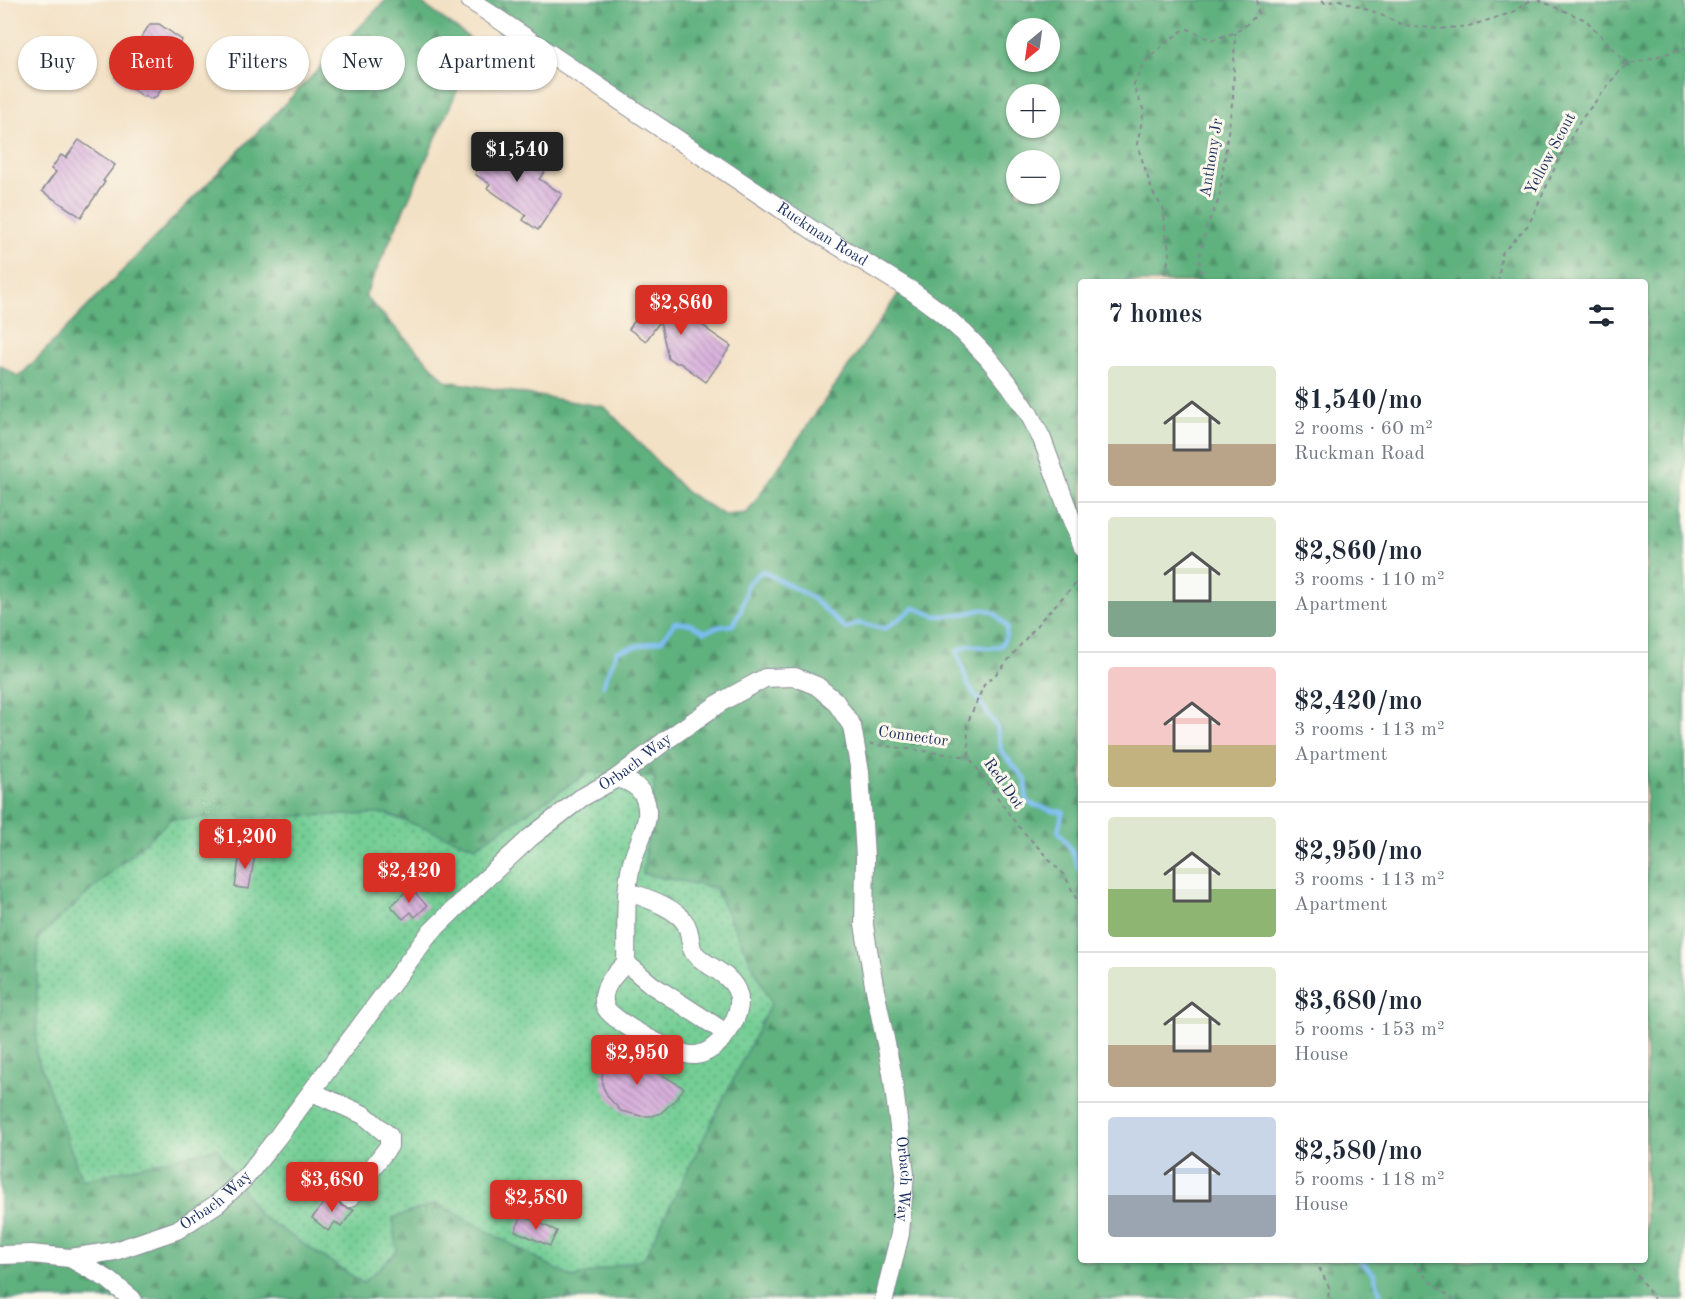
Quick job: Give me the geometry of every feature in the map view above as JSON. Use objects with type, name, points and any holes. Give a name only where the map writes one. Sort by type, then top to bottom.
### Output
[{"type":"street","name":"Ruckman Road","points":[[470,0],[814,231],[912,291],[964,333],[988,358],[1028,412],[1042,439],[1078,537]]},
{"type":"street","name":"Orbach Way","points":[[0,1255],[31,1254],[70,1258],[115,1251],[177,1230],[218,1203],[245,1178],[276,1140],[429,934],[531,837],[581,798],[617,778],[721,702],[765,678],[795,677],[817,686],[835,700],[852,726],[860,772],[865,858],[864,925],[892,1073],[905,1174],[900,1234],[884,1299]]},
{"type":"street","points":[[617,778],[635,784],[644,797],[647,816],[643,835],[632,862],[628,892],[626,963],[612,977],[604,993],[605,1006],[613,1016],[633,1030],[663,1046],[694,1056],[704,1053],[719,1043],[737,1015],[740,1005],[738,992],[731,980],[694,955],[688,927],[677,914],[662,904],[628,892]]},
{"type":"street","points":[[626,963],[652,985],[726,1033]]},
{"type":"street","points":[[312,1092],[364,1115],[389,1136],[389,1146],[349,1198]]},
{"type":"street","points":[[70,1258],[109,1280],[132,1299]]},
{"type":"path","points":[[1163,279],[1170,254],[1164,210],[1153,193],[1137,144],[1144,111],[1133,86],[1144,63],[1186,28],[1211,40],[1235,33],[1258,14],[1257,0]]},
{"type":"path","points":[[1322,0],[1325,3],[1340,0],[1404,25],[1439,29],[1469,26],[1511,13],[1531,0]]},
{"type":"path","points":[[1538,0],[1587,20],[1628,65]]},
{"type":"path","name":"Anthony Jr","points":[[1204,279],[1199,260],[1206,228],[1219,200],[1233,96],[1235,33]]},
{"type":"path","name":"Yellow Scout","points":[[1499,279],[1503,253],[1529,224],[1557,162],[1580,121],[1617,74],[1628,65],[1685,48]]},
{"type":"path","name":"Red Dot","points":[[1078,581],[984,685],[968,724],[969,757],[1017,825],[1065,876],[1078,902]]},
{"type":"path","name":"Connector","points":[[855,741],[969,757]]},
{"type":"path","points":[[1317,1263],[1329,1287],[1328,1299]]},
{"type":"path","points":[[1415,1263],[1429,1281],[1453,1299]]},
{"type":"path","points":[[1629,1263],[1654,1299]]},
{"type":"green space","points":[[386,0],[417,0],[467,36],[417,36],[417,90],[457,90],[365,296],[446,381],[605,407],[686,492],[724,515],[747,513],[904,286],[557,57],[557,36],[525,36],[470,0],[1685,0],[1685,1299],[0,1299],[0,365],[19,377],[298,90],[309,90],[309,79],[321,67],[321,90],[405,90],[405,36],[351,36]],"holes":[[[589,772],[655,779],[643,874],[715,888],[573,1278],[437,1203],[393,1218],[259,1215],[217,1148],[386,814],[475,848]]]},
{"type":"green space","points":[[589,772],[655,778],[643,874],[715,888],[771,1003],[644,1258],[572,1278],[437,1203],[393,1218],[397,1251],[363,1283],[259,1215],[217,1148],[82,1180],[36,1053],[38,938],[171,819],[386,814],[475,847]]},
{"type":"building","points":[[150,24],[159,24],[176,36],[142,36]]},
{"type":"building","points":[[134,90],[161,90],[155,98],[150,99],[145,95],[144,97]]},
{"type":"building","points":[[79,140],[115,165],[81,217],[42,191],[56,172],[51,169],[61,155],[66,158]]},
{"type":"building","points":[[494,143],[510,153],[513,149],[545,171],[539,179],[562,194],[538,230],[523,220],[526,215],[487,188],[490,184],[476,175],[474,156],[477,150]]},
{"type":"building","points":[[650,291],[731,346],[706,382],[680,363],[668,358],[660,321],[646,341],[629,329],[638,316],[635,313]]},
{"type":"building","points":[[240,852],[255,854],[249,889],[235,887]]},
{"type":"building","points":[[410,887],[427,906],[415,917],[411,912],[403,919],[391,906]]},
{"type":"building","points":[[614,1046],[684,1088],[661,1113],[641,1116],[621,1111],[608,1097],[603,1087],[602,1077],[604,1066]]},
{"type":"building","points":[[332,1193],[338,1197],[342,1206],[354,1210],[341,1227],[335,1222],[328,1231],[312,1218]]},
{"type":"building","points":[[522,1215],[557,1231],[550,1246],[515,1231]]},
{"type":"waterway","points":[[603,685],[617,651],[662,640],[675,622],[691,624],[705,632],[717,627],[733,625],[741,610],[748,583],[762,571],[811,597],[846,629],[858,623],[885,629],[914,608],[936,616],[959,615],[984,609],[995,613],[1007,627],[1001,646],[989,648],[969,645],[957,651],[968,685],[997,727],[1001,751],[1026,780],[1026,802],[1063,812],[1058,830],[1071,849],[1078,866]]},
{"type":"waterway","points":[[1362,1263],[1374,1274],[1382,1299]]}]
